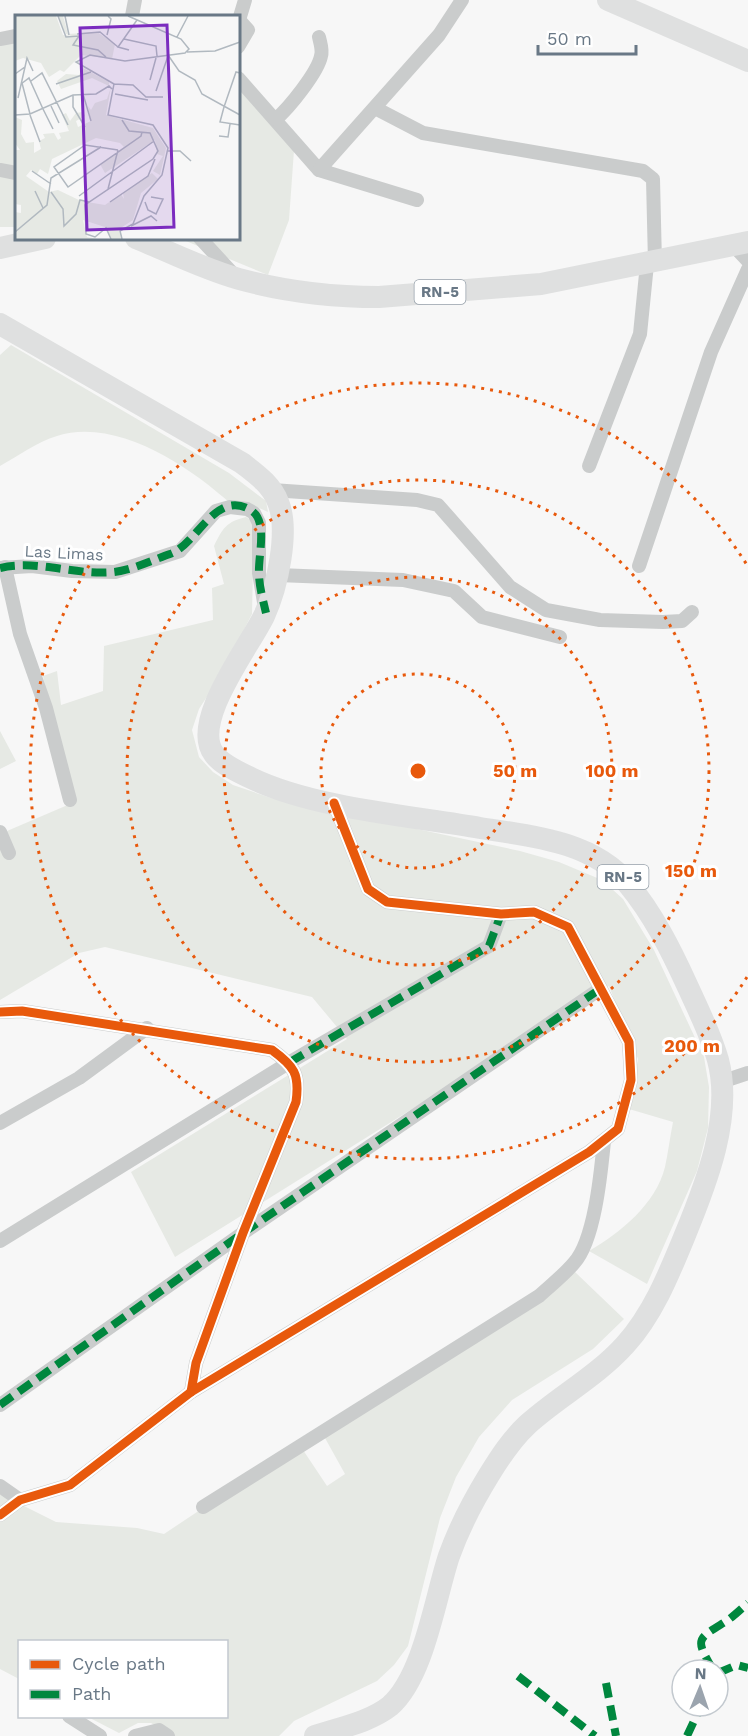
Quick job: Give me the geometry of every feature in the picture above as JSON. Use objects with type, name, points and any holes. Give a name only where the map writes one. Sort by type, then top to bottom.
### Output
[{"type":"main road","points":[[608,0],[748,62]]},
{"type":"main road","points":[[0,248],[36,240]]},
{"type":"main road","name":"RN-5","points":[[141,240],[238,279],[291,289],[380,297],[541,284],[651,264],[740,243]]},
{"type":"main road","name":"RN-5","points":[[0,324],[242,462],[272,490],[283,520],[278,575],[266,613],[210,714],[207,729],[209,746],[216,758],[255,780],[277,789],[334,803],[551,840],[583,851],[619,873],[655,922],[671,952],[718,1061],[721,1082],[715,1144],[697,1205],[661,1292],[643,1323],[603,1367],[530,1423],[507,1446],[459,1530],[418,1659],[407,1684],[393,1704],[375,1716],[315,1736]]},
{"type":"street","points":[[132,15],[135,0]]},
{"type":"street","points":[[240,17],[245,0]]},
{"type":"street","points":[[319,170],[439,35],[462,0]]},
{"type":"street","points":[[240,21],[248,30],[240,44]]},
{"type":"street","points":[[0,39],[15,36]]},
{"type":"street","points":[[276,119],[284,112],[318,65],[322,53],[319,37]]},
{"type":"street","points":[[240,80],[319,170],[417,200]]},
{"type":"street","points":[[375,108],[423,133],[643,171],[650,174],[653,179],[651,264],[639,334],[589,466]]},
{"type":"street","points":[[0,170],[15,173]]},
{"type":"street","points":[[202,240],[238,279]]},
{"type":"street","points":[[740,243],[748,261]]},
{"type":"street","points":[[639,566],[711,352],[748,269]]},
{"type":"street","points":[[272,490],[417,500],[438,505],[510,587],[546,610],[600,620],[663,622],[682,621],[692,612]]},
{"type":"street","name":"Las Limas","points":[[3,568],[32,566],[72,572],[115,572],[180,551],[216,512],[230,507],[247,509],[254,513],[259,523],[259,573],[266,613]]},
{"type":"street","points":[[3,568],[20,634],[46,708],[70,800]]},
{"type":"street","points":[[278,575],[403,580],[444,589],[464,598],[475,613],[482,617],[560,637]]},
{"type":"street","points":[[0,1515],[20,1500],[70,1485],[191,1392],[590,1152],[618,1129],[631,1080],[629,1042],[568,927],[534,912],[501,914],[387,902],[368,889],[334,803]]},
{"type":"street","points":[[0,832],[9,853]]},
{"type":"street","points":[[0,1241],[290,1062],[489,946],[501,914]]},
{"type":"street","points":[[0,1405],[243,1233],[600,989]]},
{"type":"street","points":[[0,1012],[15,1011],[147,1028],[272,1050],[290,1062],[299,1086],[296,1102],[243,1233],[196,1363],[191,1392]]},
{"type":"street","points":[[0,1124],[79,1078],[147,1028]]},
{"type":"street","points":[[721,1082],[748,1073]]},
{"type":"street","points":[[203,1507],[539,1296],[576,1262],[589,1228],[600,1187],[604,1141]]},
{"type":"street","points":[[0,1486],[20,1500]]},
{"type":"street","points":[[72,1718],[100,1736]]},
{"type":"street","points":[[135,1736],[159,1730],[168,1736]]},
{"type":"shaded area","points":[[15,42],[15,227],[0,227],[0,46]]},
{"type":"shaded area","points":[[240,90],[294,150],[289,220],[268,275],[183,240],[240,240]]},
{"type":"shaded area","points":[[11,345],[229,473],[266,501],[268,512],[246,502],[231,504],[214,489],[173,461],[127,439],[103,433],[80,432],[57,436],[35,445],[0,466],[0,355]]},
{"type":"shaded area","points":[[246,517],[254,522],[252,614],[221,675],[199,709],[192,730],[199,757],[213,772],[233,785],[271,798],[520,851],[559,862],[602,880],[623,899],[654,950],[704,1057],[709,1087],[708,1128],[697,1171],[647,1284],[589,1251],[624,1226],[654,1193],[665,1167],[673,1122],[629,1109],[638,1059],[609,986],[175,1257],[131,1172],[347,1039],[312,997],[105,947],[79,953],[0,1000],[0,834],[70,804],[43,676],[57,671],[61,705],[103,691],[104,646],[213,620],[212,588],[224,584],[214,546],[226,527]]},
{"type":"shaded area","points":[[0,731],[16,761],[0,769]]},
{"type":"shaded area","points":[[575,1272],[624,1319],[593,1349],[512,1400],[479,1437],[456,1477],[440,1518],[408,1646],[394,1665],[377,1681],[294,1721],[279,1736],[174,1736],[151,1723],[138,1723],[119,1733],[90,1718],[228,1718],[228,1640],[18,1640],[18,1678],[0,1669],[0,1494],[56,1522],[137,1528],[164,1534],[299,1444],[327,1486],[345,1474],[320,1429]]},
{"type":"marked path","points":[[0,568],[28,565],[100,573],[128,569],[180,549],[217,512],[228,506],[239,506],[252,511],[260,523],[259,578],[266,613]]},
{"type":"marked path","points":[[290,1062],[489,946],[501,914]]},
{"type":"marked path","points":[[0,1405],[243,1233],[600,989]]},
{"type":"marked path","points":[[706,1658],[701,1645],[704,1637],[748,1603]]},
{"type":"marked path","points":[[730,1668],[737,1665],[748,1668]]},
{"type":"marked path","points":[[518,1676],[595,1736]]},
{"type":"marked path","points":[[606,1683],[616,1736]]},
{"type":"marked path","points":[[687,1736],[695,1718]]},
{"type":"cycle path","points":[[0,1515],[20,1500],[70,1485],[191,1392],[589,1152],[618,1129],[631,1080],[629,1042],[568,927],[534,912],[501,914],[387,902],[368,889],[334,803]]},
{"type":"cycle path","points":[[0,1012],[22,1011],[272,1050],[286,1061],[294,1072],[297,1084],[296,1102],[243,1233],[196,1363],[191,1392]]}]
